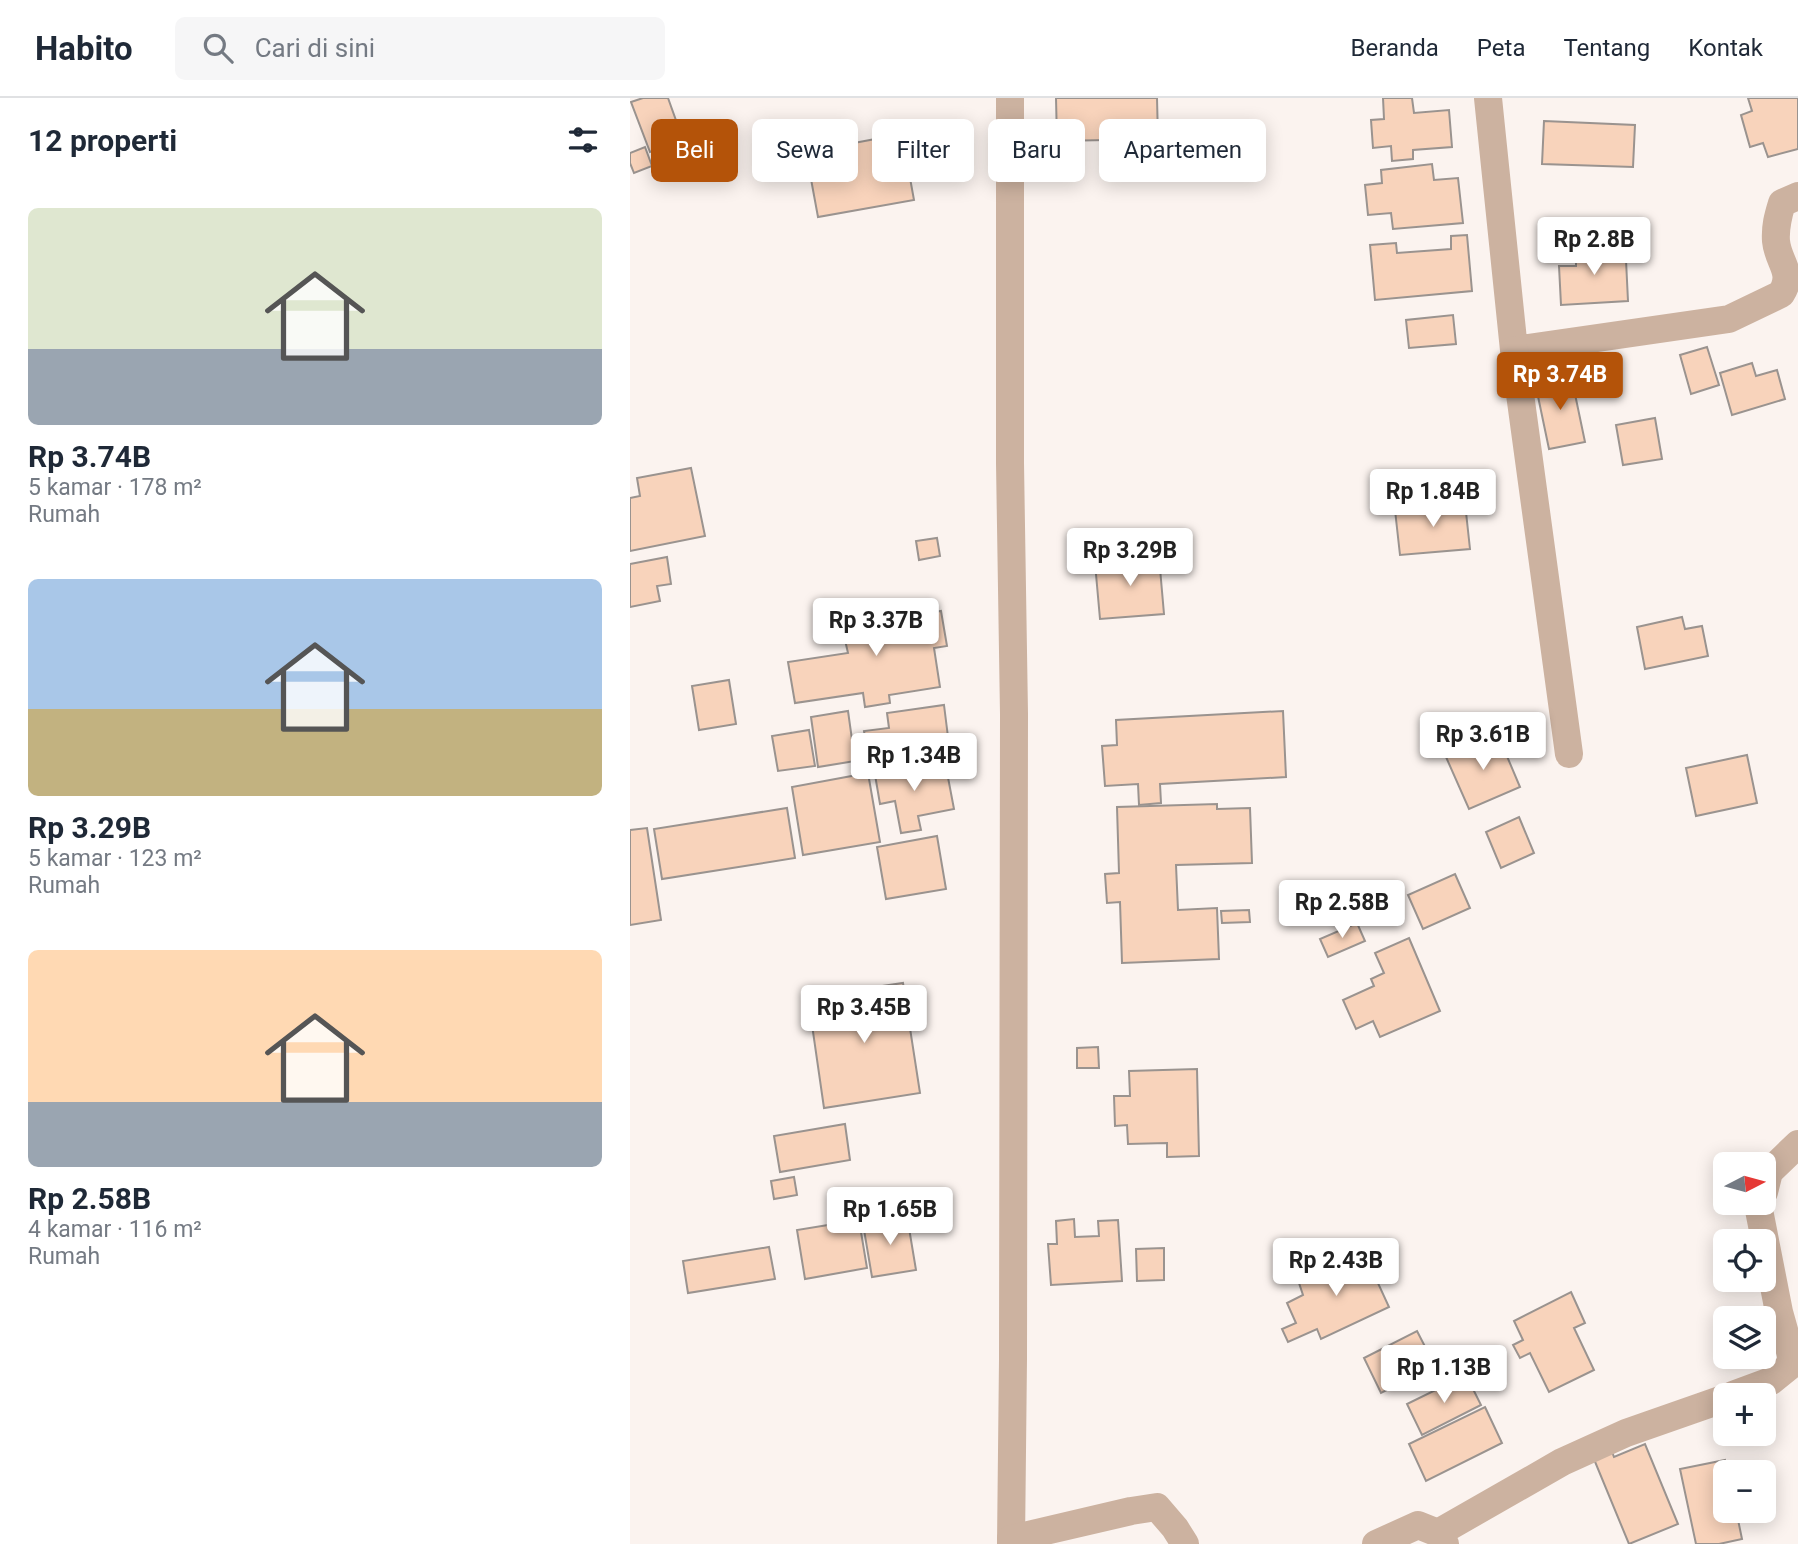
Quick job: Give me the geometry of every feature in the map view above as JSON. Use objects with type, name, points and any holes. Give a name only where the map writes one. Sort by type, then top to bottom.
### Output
[{"type":"street","points":[[1010,98],[1010,463],[1014,713],[1011,1541],[1157,1507],[1185,1544]]},
{"type":"street","points":[[1488,98],[1514,351],[1569,754]]},
{"type":"street","points":[[1514,351],[1729,319],[1781,294],[1788,278],[1776,244],[1776,222],[1782,203],[1798,196]]},
{"type":"street","points":[[1776,1164],[1798,1144]]},
{"type":"street","points":[[1760,1215],[1779,1312],[1791,1355],[1791,1365],[1766,1383]]},
{"type":"street","points":[[1376,1544],[1418,1525],[1441,1538],[1562,1462],[1626,1433],[1713,1403]]},
{"type":"building","points":[[643,98],[668,98],[676,119],[651,119],[651,152],[650,152],[631,102]]},
{"type":"building","points":[[1056,98],[1157,98],[1158,119],[1099,119],[1099,140],[1085,140],[1085,119],[1056,119]]},
{"type":"building","points":[[1383,98],[1412,98],[1414,113],[1449,110],[1452,147],[1413,150],[1413,159],[1392,161],[1391,146],[1373,148],[1371,120],[1384,119]]},
{"type":"building","points":[[1748,98],[1798,98],[1798,149],[1768,157],[1763,143],[1750,147],[1741,115],[1752,111]]},
{"type":"building","points":[[1544,121],[1635,125],[1633,167],[1542,164]]},
{"type":"building","points":[[872,140],[872,182],[911,182],[914,200],[818,217],[812,182],[858,182],[858,142]]},
{"type":"building","points":[[645,147],[651,166],[634,173],[630,153]]},
{"type":"building","points":[[1432,164],[1434,180],[1458,178],[1463,223],[1393,229],[1391,213],[1368,215],[1365,185],[1382,183],[1381,170]]},
{"type":"building","points":[[1467,235],[1472,291],[1375,300],[1370,245],[1396,243],[1397,253],[1451,249],[1451,236]]},
{"type":"building","points":[[1601,236],[1601,249],[1614,248],[1614,261],[1626,260],[1628,301],[1561,305],[1559,266],[1576,266],[1576,248],[1590,248],[1590,237]]},
{"type":"building","points":[[1453,315],[1456,344],[1409,348],[1406,320]]},
{"type":"building","points":[[1707,347],[1719,385],[1691,394],[1680,355]]},
{"type":"building","points":[[1752,363],[1756,376],[1777,370],[1785,399],[1732,415],[1720,373]]},
{"type":"building","points":[[1571,375],[1585,442],[1549,449],[1535,382]]},
{"type":"building","points":[[1655,418],[1662,459],[1623,465],[1616,425]]},
{"type":"building","points":[[691,468],[705,536],[630,551],[630,498],[640,496],[637,478]]},
{"type":"building","points":[[1465,503],[1470,549],[1400,555],[1395,510]]},
{"type":"building","points":[[937,538],[940,556],[919,560],[916,541]]},
{"type":"building","points":[[667,557],[671,584],[657,586],[660,601],[630,607],[630,564]]},
{"type":"building","points":[[1159,557],[1164,614],[1100,619],[1095,563]]},
{"type":"building","points":[[906,600],[909,616],[941,611],[947,646],[934,648],[940,687],[889,695],[890,703],[865,707],[863,693],[795,703],[788,662],[848,653],[845,640],[872,636],[871,627],[847,630],[844,610]]},
{"type":"building","points":[[1682,617],[1685,629],[1702,626],[1708,656],[1645,669],[1637,627]]},
{"type":"building","points":[[729,680],[736,724],[699,730],[692,686]]},
{"type":"building","points":[[944,705],[949,745],[918,749],[919,758],[892,761],[891,752],[868,755],[864,731],[889,728],[887,713]]},
{"type":"building","points":[[848,711],[855,761],[818,767],[811,717]]},
{"type":"building","points":[[1283,711],[1286,777],[1160,784],[1161,803],[1139,805],[1138,784],[1105,786],[1102,746],[1117,745],[1116,720]]},
{"type":"building","points":[[809,730],[815,766],[778,771],[772,736]]},
{"type":"building","points":[[1498,735],[1520,787],[1469,809],[1446,757]]},
{"type":"building","points":[[1747,755],[1757,803],[1696,816],[1686,768]]},
{"type":"building","points":[[909,763],[911,774],[946,767],[954,809],[918,816],[921,830],[901,833],[895,801],[880,804],[874,769]]},
{"type":"building","points":[[868,773],[880,842],[803,855],[792,787]]},
{"type":"building","points":[[1217,804],[1217,809],[1250,808],[1252,863],[1176,865],[1178,910],[1217,908],[1219,959],[1122,963],[1120,902],[1107,903],[1105,874],[1119,873],[1117,807]]},
{"type":"building","points":[[787,808],[795,858],[662,879],[654,829]]},
{"type":"building","points":[[1519,817],[1534,853],[1501,868],[1486,832]]},
{"type":"building","points":[[647,828],[661,920],[630,925],[630,830]]},
{"type":"building","points":[[937,836],[946,889],[886,899],[877,847]]},
{"type":"building","points":[[1455,874],[1470,908],[1423,929],[1408,895]]},
{"type":"building","points":[[1249,910],[1250,922],[1222,923],[1221,911]]},
{"type":"building","points":[[1357,923],[1365,941],[1328,957],[1320,939]]},
{"type":"building","points":[[1409,938],[1440,1011],[1380,1037],[1373,1021],[1356,1029],[1343,1000],[1374,986],[1371,979],[1384,973],[1375,953]]},
{"type":"building","points":[[903,983],[920,1093],[824,1108],[808,997]]},
{"type":"building","points":[[1098,1047],[1099,1068],[1077,1068],[1077,1048]]},
{"type":"building","points":[[1197,1069],[1199,1156],[1167,1157],[1167,1143],[1128,1144],[1127,1125],[1115,1126],[1114,1096],[1130,1096],[1129,1071]]},
{"type":"building","points":[[845,1124],[850,1160],[780,1172],[774,1136]]},
{"type":"building","points":[[794,1177],[797,1195],[774,1199],[771,1181]]},
{"type":"building","points":[[907,1216],[916,1270],[872,1277],[863,1224]]},
{"type":"building","points":[[1074,1219],[1075,1237],[1099,1236],[1098,1221],[1118,1220],[1122,1281],[1051,1285],[1048,1244],[1057,1244],[1056,1221]]},
{"type":"building","points":[[859,1220],[867,1268],[805,1279],[797,1230]]},
{"type":"building","points":[[769,1247],[775,1279],[688,1293],[683,1261]]},
{"type":"building","points":[[1164,1248],[1164,1280],[1137,1281],[1136,1249]]},
{"type":"building","points":[[1344,1250],[1351,1264],[1366,1257],[1389,1307],[1321,1339],[1317,1329],[1288,1342],[1282,1329],[1296,1323],[1287,1303],[1303,1295],[1299,1283],[1318,1274],[1313,1265]]},
{"type":"building","points":[[1571,1292],[1585,1323],[1574,1328],[1594,1370],[1549,1392],[1530,1353],[1520,1358],[1513,1345],[1523,1340],[1514,1321]]},
{"type":"building","points":[[1417,1331],[1435,1366],[1381,1393],[1364,1358]]},
{"type":"building","points":[[1466,1375],[1481,1405],[1422,1435],[1407,1404]]},
{"type":"building","points":[[1485,1407],[1502,1443],[1426,1481],[1409,1444]]},
{"type":"building","points":[[1609,1444],[1614,1457],[1645,1444],[1678,1524],[1629,1544],[1591,1452]]},
{"type":"building","points":[[1713,1462],[1713,1523],[1739,1523],[1742,1539],[1719,1544],[1696,1544],[1680,1469]]}]
